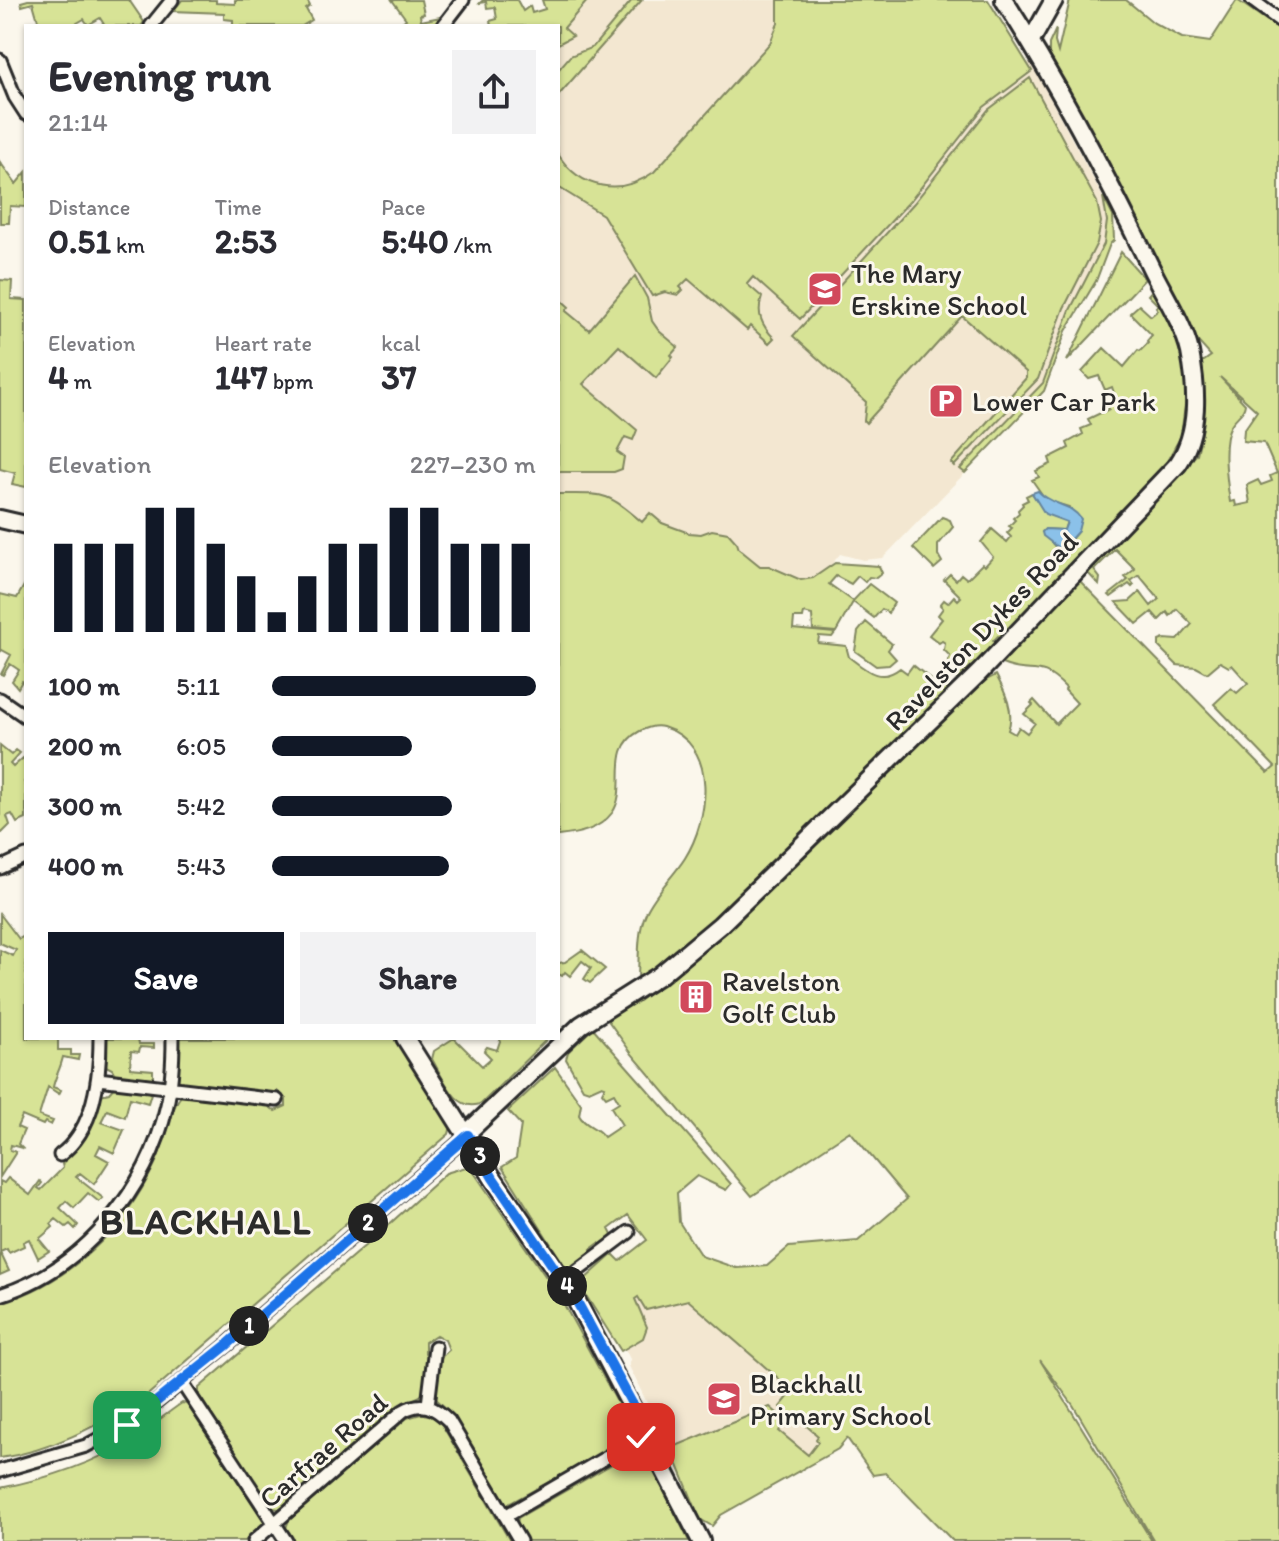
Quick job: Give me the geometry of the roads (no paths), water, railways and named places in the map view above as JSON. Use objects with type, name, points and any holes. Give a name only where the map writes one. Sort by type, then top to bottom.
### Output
[{"type":"street","points":[[153,24],[172,0]]},
{"type":"street","points":[[445,24],[463,0]]},
{"type":"street","name":"Ravelston Dykes Road","points":[[468,1134],[581,1025],[660,975],[720,925],[979,673],[1178,464],[1185,453],[1195,414],[1187,343],[1136,236],[1031,41],[1004,0]]},
{"type":"street","points":[[1031,41],[1054,0]]},
{"type":"street","points":[[1252,0],[1279,20]]},
{"type":"street","points":[[0,60],[24,111]]},
{"type":"street","points":[[0,519],[24,525]]},
{"type":"street","points":[[0,699],[24,716]]},
{"type":"street","points":[[0,868],[24,857]]},
{"type":"street","points":[[60,1155],[71,1146],[81,1129],[98,1079],[100,1040]]},
{"type":"street","points":[[0,1295],[32,1283],[62,1265],[109,1219],[130,1190],[149,1157],[163,1119],[170,1088],[173,1040]]},
{"type":"street","points":[[406,1040],[493,1178],[564,1281],[648,1433],[701,1541]]},
{"type":"street","points":[[98,1079],[277,1100]]},
{"type":"street","points":[[0,1471],[61,1454],[103,1438],[136,1419],[182,1383],[468,1134]]},
{"type":"street","points":[[564,1281],[629,1232]]},
{"type":"street","points":[[435,1347],[428,1405],[449,1421],[520,1541]]},
{"type":"street","points":[[182,1383],[286,1541]]},
{"type":"street","name":"Carfrae Road","points":[[254,1541],[403,1411],[416,1405],[428,1405]]},
{"type":"street","points":[[505,1516],[648,1433]]},
{"type":"water","points":[[1038,491],[1072,510],[1081,519],[1078,531],[1061,550],[1042,532],[1045,529],[1064,530],[1067,522],[1045,514],[1032,493]]},
{"type":"place","name":"The Mary Erskine School","points":[[825,289]]},
{"type":"place","name":"Lower Car Park","points":[[946,401]]},
{"type":"place","name":"Ravelston Golf Club","points":[[696,997]]},
{"type":"place","name":"Blackhall Primary School","points":[[724,1399]]},
{"type":"district","name":"BLACKHALL","points":[[206,1221]]}]
